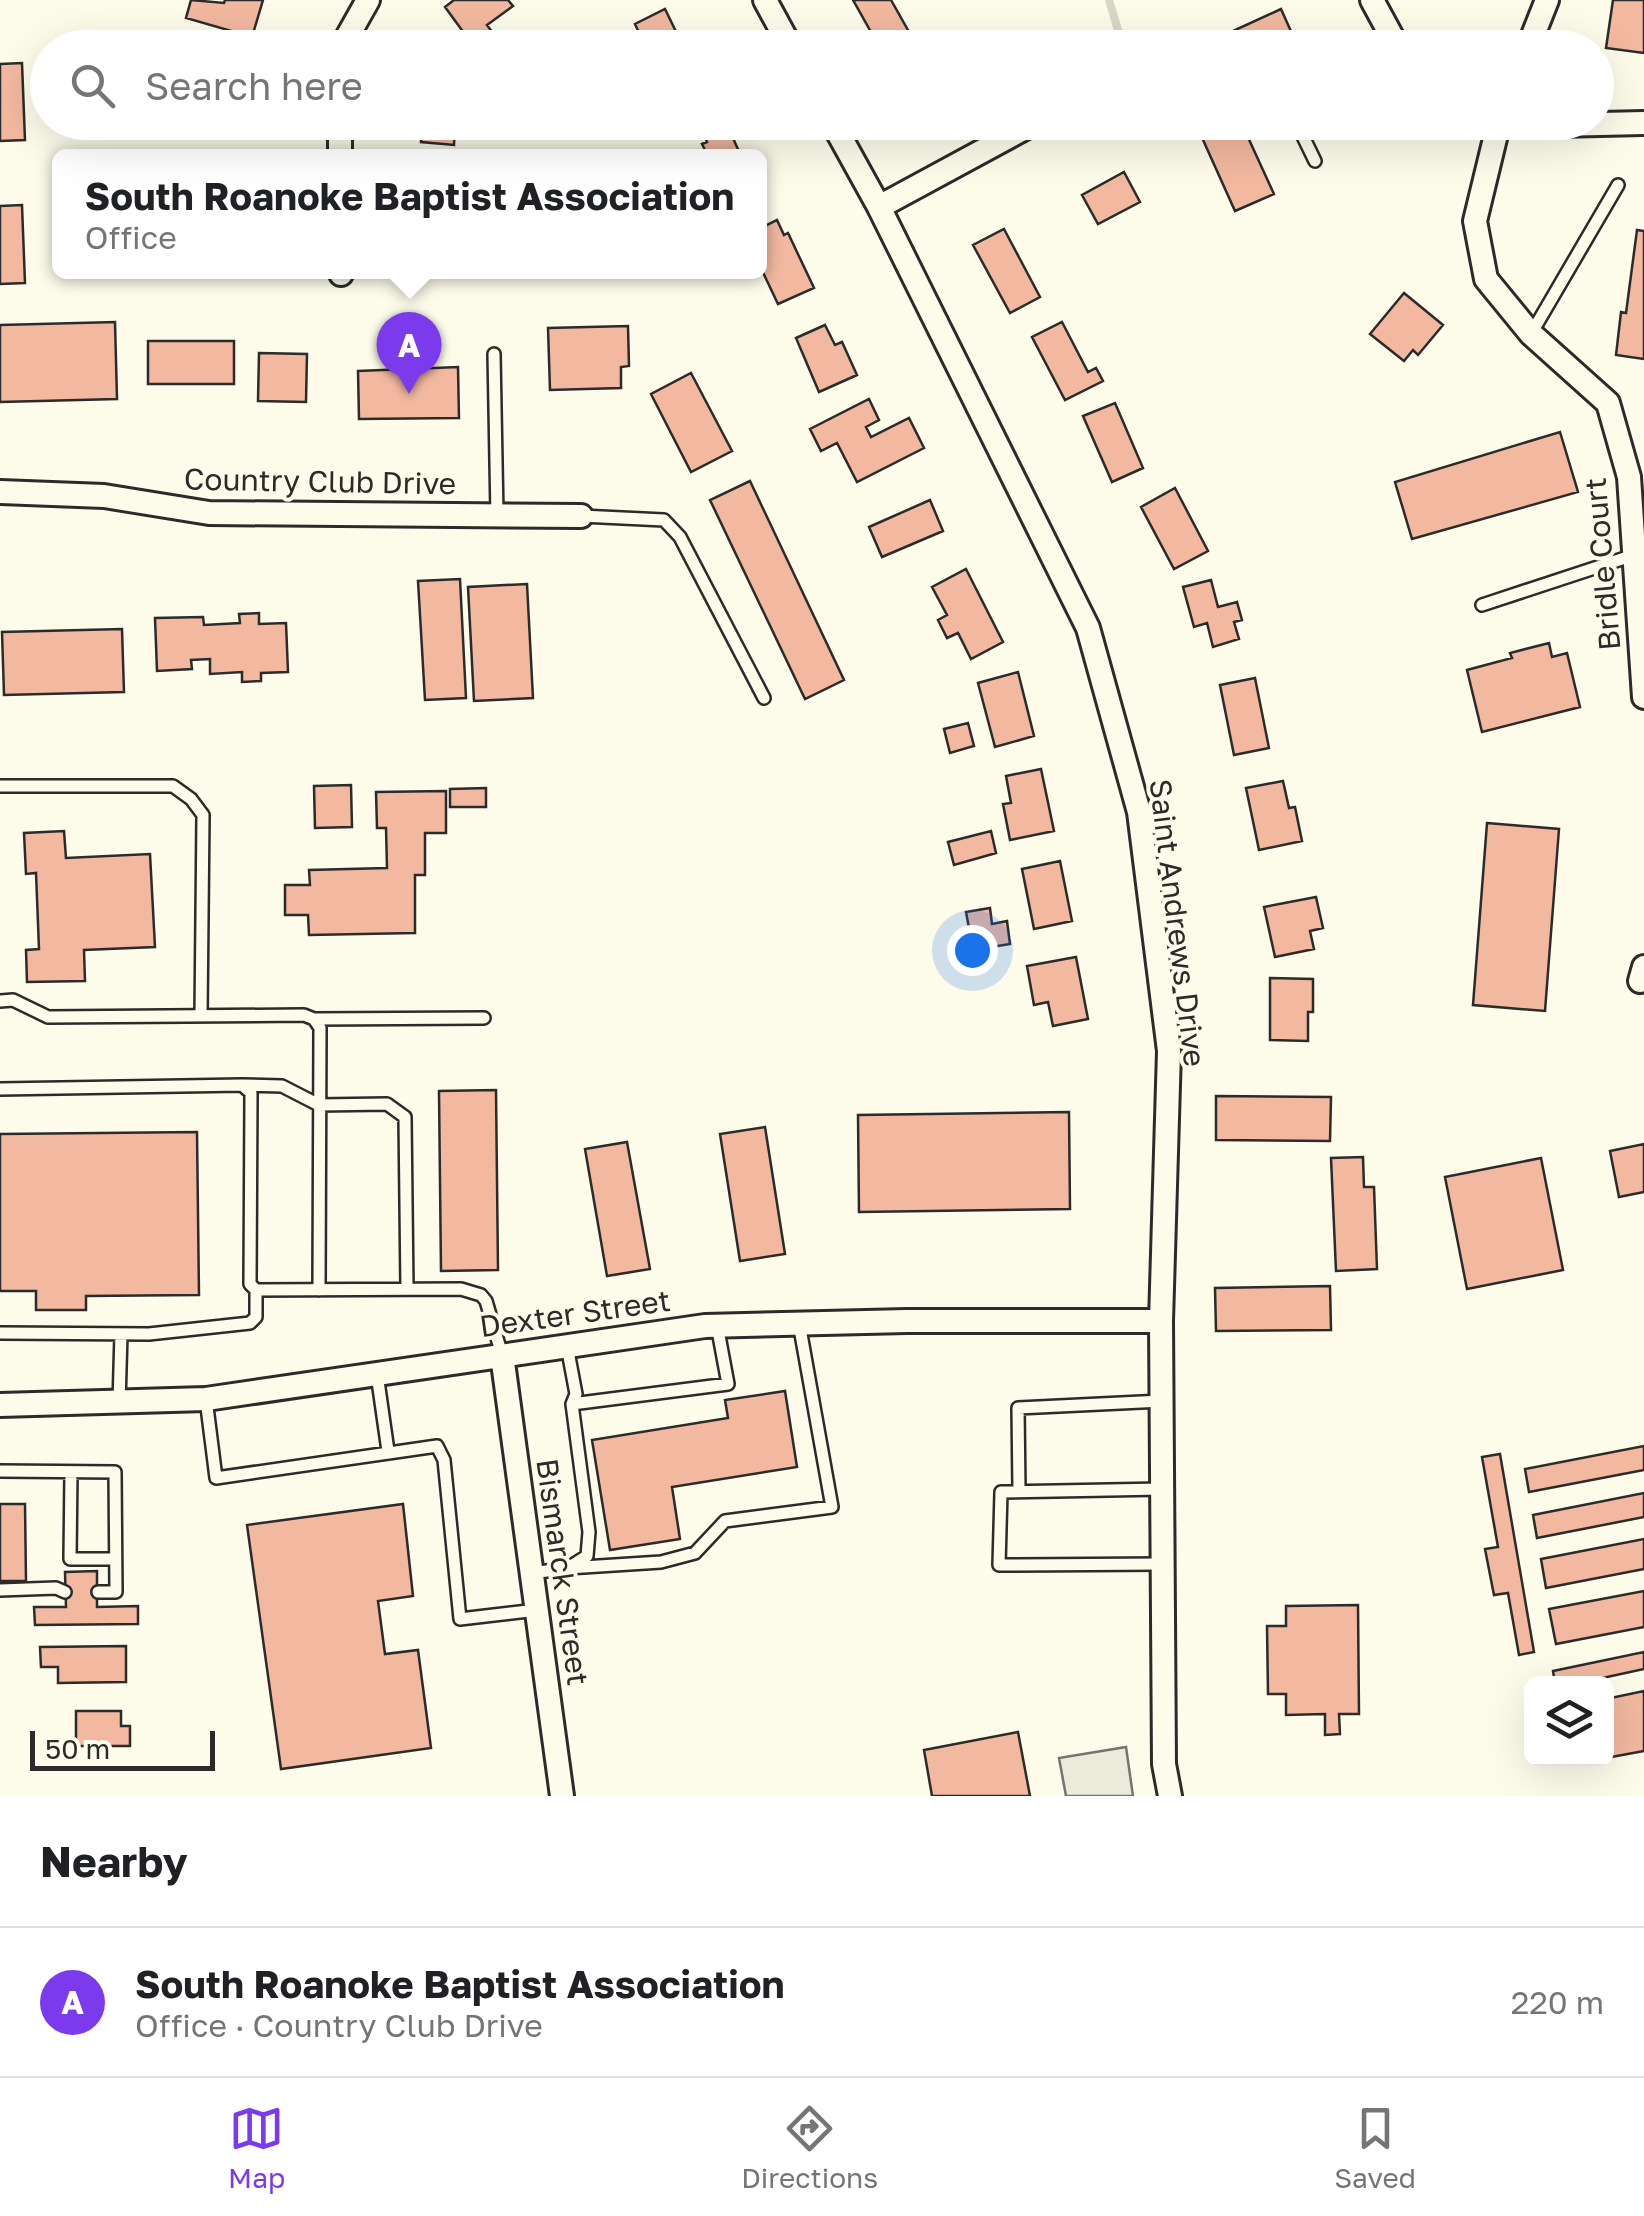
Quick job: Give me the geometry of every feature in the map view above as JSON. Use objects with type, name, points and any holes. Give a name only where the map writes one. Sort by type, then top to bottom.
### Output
[{"type":"street","points":[[350,30],[368,0]]},
{"type":"street","points":[[765,0],[781,30]]},
{"type":"street","points":[[1372,0],[1384,30]]},
{"type":"street","points":[[1535,30],[1547,0]]},
{"type":"street","points":[[1614,123],[1644,122]]},
{"type":"street","name":"Saint Andrews Drive","points":[[842,140],[880,207],[1088,628],[1139,812],[1169,1051],[1161,1321],[1164,1764],[1170,1796]]},
{"type":"street","points":[[880,207],[1003,140]]},
{"type":"street","name":"Bridle Court","points":[[1495,140],[1475,221],[1486,279],[1531,334],[1608,402],[1629,477],[1644,697]]},
{"type":"street","name":"Country Club Drive","points":[[0,492],[104,496],[209,513],[581,516]]},
{"type":"street","name":"Dexter Street","points":[[0,1404],[206,1399],[717,1325],[1161,1321]]},
{"type":"street","name":"Bismarck Street","points":[[502,1355],[562,1796]]},
{"type":"lane","points":[[1305,140],[1315,161]]},
{"type":"lane","points":[[1531,334],[1618,185]]},
{"type":"lane","points":[[494,354],[497,515]]},
{"type":"lane","points":[[581,516],[664,520],[680,536],[764,698]]},
{"type":"lane","points":[[1482,605],[1634,555]]},
{"type":"lane","points":[[0,786],[173,786],[192,799],[203,815],[201,1016]]},
{"type":"lane","points":[[0,1001],[12,1000],[48,1016],[304,1014],[314,1019],[484,1018]]},
{"type":"lane","points":[[314,1019],[320,1028],[319,1290]]},
{"type":"lane","points":[[0,1333],[121,1334],[250,1323],[256,1318],[256,1290],[250,1284],[251,1092],[242,1086]]},
{"type":"lane","points":[[0,1089],[282,1086],[319,1105],[387,1104],[404,1117],[407,1289]]},
{"type":"lane","points":[[256,1290],[462,1289],[486,1301],[502,1355]]},
{"type":"lane","points":[[532,1572],[661,1562],[695,1553],[726,1521],[832,1507],[799,1323]]},
{"type":"lane","points":[[572,1404],[728,1384],[717,1325]]},
{"type":"lane","points":[[119,1403],[121,1334]]},
{"type":"lane","points":[[567,1346],[576,1394],[572,1404],[589,1532],[588,1556],[568,1568]]},
{"type":"lane","points":[[377,1374],[388,1451]]},
{"type":"lane","points":[[206,1399],[216,1478],[437,1446],[444,1460],[460,1619],[537,1610]]},
{"type":"lane","points":[[1019,1491],[1018,1408],[1162,1401]]},
{"type":"lane","points":[[0,1471],[115,1472],[116,1592],[98,1592]]},
{"type":"lane","points":[[71,1472],[70,1559],[114,1559]]},
{"type":"lane","points":[[1162,1489],[1001,1492],[999,1566],[1163,1564]]},
{"type":"lane","points":[[0,1590],[56,1588],[65,1592]]},
{"type":"shaded area","points":[[1126,1747],[1133,1796],[1066,1796],[1059,1758]]},
{"type":"building","points":[[191,0],[263,0],[254,30],[228,30],[186,18]]},
{"type":"building","points":[[454,0],[508,0],[513,6],[487,25],[491,30],[462,30],[445,7]]},
{"type":"building","points":[[853,0],[891,0],[908,30],[870,30]]},
{"type":"building","points":[[1613,0],[1644,0],[1644,53],[1614,49],[1614,30],[1609,30]]},
{"type":"building","points":[[665,9],[675,30],[638,30],[635,24]]},
{"type":"building","points":[[1281,9],[1290,30],[1235,30]]},
{"type":"building","points":[[22,63],[25,140],[0,141],[0,64]]},
{"type":"building","points":[[421,140],[454,140],[454,145]]},
{"type":"building","points":[[734,140],[738,149],[704,149],[702,144]]},
{"type":"building","points":[[1203,140],[1249,140],[1274,194],[1235,211]]},
{"type":"building","points":[[1124,172],[1140,202],[1098,224],[1082,195]]},
{"type":"building","points":[[22,205],[25,283],[0,284],[0,206]]},
{"type":"building","points":[[777,220],[784,235],[788,233],[814,288],[778,304],[766,279],[767,225]]},
{"type":"building","points":[[1004,229],[1040,297],[1010,313],[973,245]]},
{"type":"building","points":[[1637,230],[1644,231],[1644,359],[1616,355]]},
{"type":"building","points":[[1404,293],[1443,325],[1418,355],[1413,350],[1404,361],[1370,334]]},
{"type":"building","points":[[115,322],[117,399],[0,402],[0,325]]},
{"type":"building","points":[[1062,322],[1088,372],[1096,368],[1103,381],[1065,400],[1032,337]]},
{"type":"building","points":[[825,325],[835,345],[842,342],[857,375],[819,392],[796,338]]},
{"type":"building","points":[[628,326],[629,366],[621,367],[621,388],[550,390],[548,328]]},
{"type":"building","points":[[148,341],[234,341],[234,384],[148,384]]},
{"type":"building","points":[[259,353],[307,354],[306,402],[258,401]]},
{"type":"building","points":[[458,367],[459,418],[359,419],[358,371]]},
{"type":"building","points":[[691,373],[732,451],[691,472],[651,394]]},
{"type":"building","points":[[869,399],[879,420],[866,427],[871,437],[909,418],[924,448],[857,482],[837,443],[821,451],[810,429]]},
{"type":"building","points":[[1115,403],[1143,468],[1112,482],[1083,416]]},
{"type":"building","points":[[1560,432],[1578,492],[1412,539],[1395,482]]},
{"type":"building","points":[[750,481],[844,680],[805,699],[710,500]]},
{"type":"building","points":[[1175,488],[1208,551],[1174,569],[1141,507]]},
{"type":"building","points":[[930,500],[943,531],[882,557],[869,527]]},
{"type":"building","points":[[966,569],[1003,642],[971,659],[958,633],[947,638],[938,620],[947,615],[932,587]]},
{"type":"building","points":[[460,579],[466,698],[425,700],[418,581]]},
{"type":"building","points":[[1211,580],[1218,607],[1237,602],[1242,620],[1234,622],[1239,639],[1213,647],[1207,623],[1194,627],[1183,587]]},
{"type":"building","points":[[527,584],[533,698],[474,701],[468,587]]},
{"type":"building","points":[[259,613],[259,624],[286,623],[288,672],[261,673],[261,681],[242,682],[242,672],[210,674],[210,659],[191,660],[192,669],[157,671],[155,618],[203,617],[204,625],[240,623],[239,614]]},
{"type":"building","points":[[122,629],[124,692],[4,695],[2,632]]},
{"type":"building","points":[[1549,643],[1552,657],[1567,653],[1580,707],[1482,732],[1467,670]]},
{"type":"building","points":[[1018,672],[1034,736],[995,747],[978,683]]},
{"type":"building","points":[[1255,678],[1269,748],[1234,755],[1220,685]]},
{"type":"building","points":[[968,723],[974,746],[950,753],[944,729]]},
{"type":"building","points":[[1041,769],[1054,831],[1010,840],[1003,804],[1011,803],[1006,776]]},
{"type":"building","points":[[1283,781],[1289,808],[1295,807],[1302,841],[1259,850],[1246,788]]},
{"type":"building","points":[[351,785],[352,827],[315,828],[314,786]]},
{"type":"building","points":[[486,788],[486,807],[450,807],[450,789]]},
{"type":"building","points":[[446,791],[446,833],[425,833],[425,875],[415,875],[415,933],[309,935],[308,915],[285,915],[285,885],[310,885],[309,870],[387,868],[386,828],[377,828],[376,792]]},
{"type":"building","points":[[1487,823],[1559,829],[1545,1011],[1473,1005]]},
{"type":"building","points":[[64,831],[66,858],[150,854],[155,947],[84,950],[85,981],[27,982],[26,950],[39,949],[36,873],[26,874],[24,833]]},
{"type":"building","points":[[991,831],[996,853],[954,865],[948,842]]},
{"type":"building","points":[[1060,861],[1072,921],[1034,929],[1022,869]]},
{"type":"building","points":[[1316,897],[1323,928],[1310,931],[1314,949],[1275,957],[1264,907]]},
{"type":"building","points":[[990,908],[992,924],[1007,921],[1010,944],[973,950],[966,912]]},
{"type":"building","points":[[1076,957],[1088,1019],[1053,1026],[1048,1002],[1034,1005],[1027,966]]},
{"type":"building","points":[[1270,978],[1313,979],[1308,1041],[1270,1040]]},
{"type":"building","points":[[496,1090],[498,1270],[441,1271],[439,1091]]},
{"type":"building","points":[[1216,1096],[1331,1097],[1330,1141],[1216,1140]]},
{"type":"building","points":[[1069,1112],[1070,1209],[859,1212],[858,1115]]},
{"type":"building","points":[[765,1127],[785,1254],[740,1261],[720,1134]]},
{"type":"building","points":[[197,1132],[199,1295],[86,1296],[86,1310],[36,1310],[36,1291],[0,1291],[0,1134]]},
{"type":"building","points":[[627,1142],[650,1269],[607,1276],[585,1149]]},
{"type":"building","points":[[1644,1144],[1644,1192],[1619,1197],[1610,1151]]},
{"type":"building","points":[[1363,1157],[1364,1187],[1374,1187],[1377,1269],[1336,1271],[1331,1158]]},
{"type":"building","points":[[1541,1158],[1563,1270],[1467,1289],[1445,1177]]},
{"type":"building","points":[[1330,1286],[1331,1330],[1216,1331],[1215,1288]]},
{"type":"building","points":[[785,1391],[797,1467],[672,1487],[680,1539],[610,1550],[592,1440],[728,1418],[725,1400]]},
{"type":"building","points":[[1644,1446],[1644,1470],[1529,1492],[1525,1469]]},
{"type":"building","points":[[1500,1454],[1534,1652],[1519,1655],[1508,1593],[1494,1595],[1485,1549],[1498,1547],[1482,1457]]},
{"type":"building","points":[[1644,1493],[1644,1517],[1537,1538],[1533,1515]]},
{"type":"building","points":[[0,1504],[25,1504],[26,1581],[0,1581]]},
{"type":"building","points":[[403,1504],[413,1596],[378,1601],[385,1654],[418,1650],[431,1748],[281,1769],[247,1525]]},
{"type":"building","points":[[1644,1539],[1644,1569],[1546,1588],[1541,1559]]},
{"type":"building","points":[[97,1571],[97,1607],[138,1606],[138,1624],[35,1625],[34,1607],[66,1607],[65,1572]]},
{"type":"building","points":[[1644,1591],[1644,1627],[1556,1644],[1549,1609]]},
{"type":"building","points":[[1358,1605],[1359,1714],[1339,1714],[1340,1734],[1325,1735],[1325,1714],[1286,1715],[1286,1694],[1268,1694],[1267,1626],[1286,1626],[1286,1606]]},
{"type":"building","points":[[126,1646],[126,1682],[58,1683],[58,1667],[41,1667],[40,1647]]},
{"type":"building","points":[[1644,1652],[1644,1669],[1612,1676],[1554,1676],[1553,1671]]},
{"type":"building","points":[[1644,1691],[1644,1751],[1614,1757],[1614,1697]]},
{"type":"building","points":[[76,1711],[121,1711],[121,1726],[130,1726],[130,1746],[76,1746]]},
{"type":"building","points":[[1018,1732],[1030,1796],[932,1796],[924,1750]]},
{"type":"waterway","points":[[1109,0],[1118,30]]},
{"type":"place","name":"South Roanoke Baptist Association","points":[[409,394]]}]
